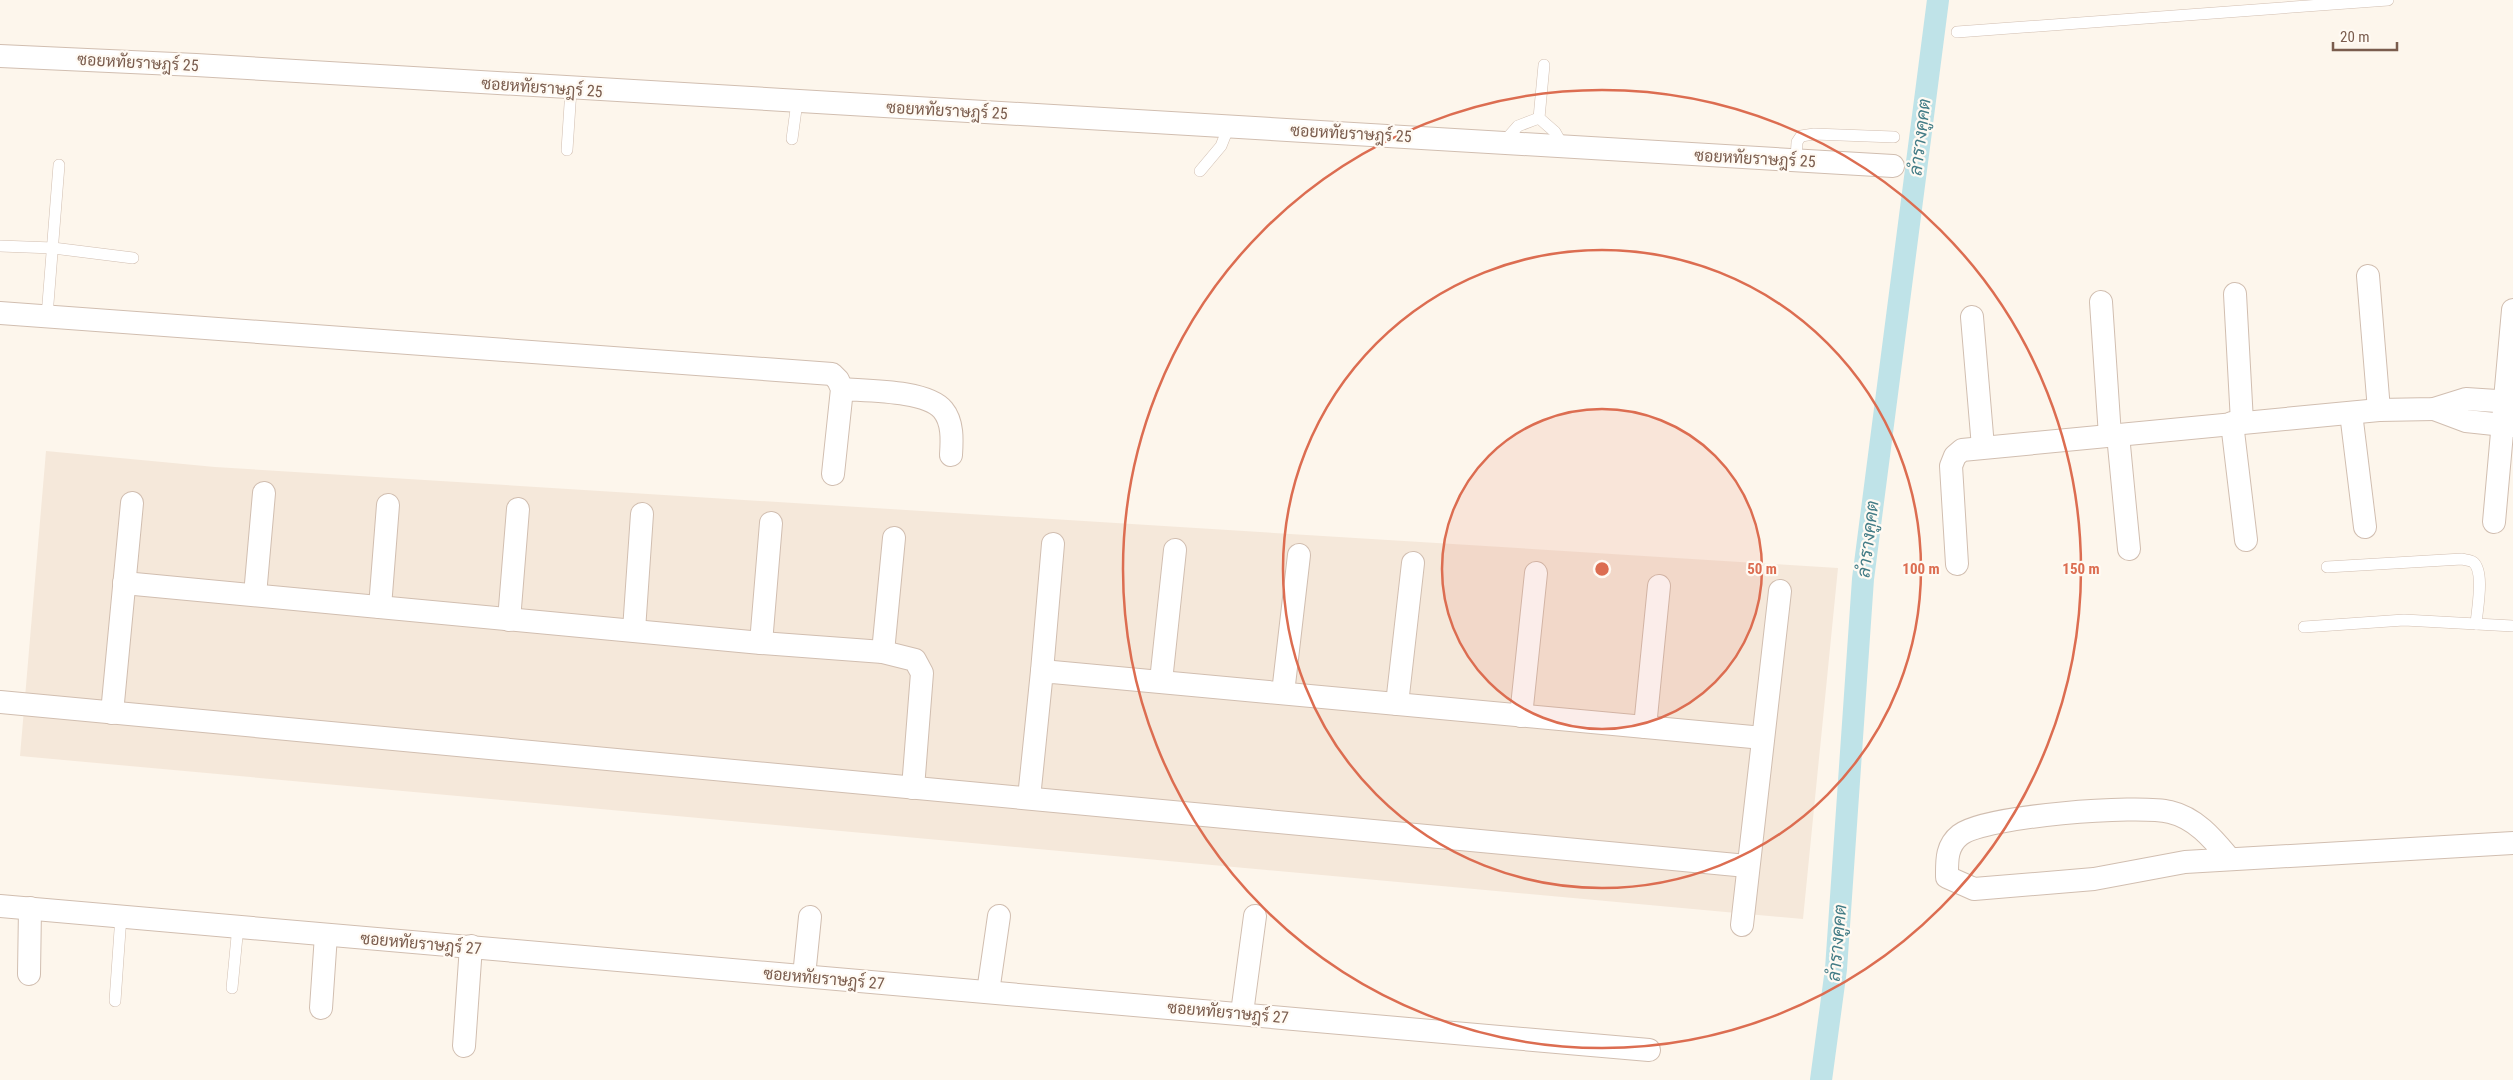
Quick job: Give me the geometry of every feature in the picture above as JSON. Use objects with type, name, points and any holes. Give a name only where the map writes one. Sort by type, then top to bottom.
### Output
[{"type":"street","name":"ซอยหทัยราษฎร์ 25","points":[[0,56],[196,65],[571,89],[1893,166]]},
{"type":"street","points":[[2368,276],[2379,410]]},
{"type":"street","points":[[2235,294],[2237,423],[2246,540]]},
{"type":"street","points":[[2101,302],[2114,435],[2129,549]]},
{"type":"street","points":[[2494,522],[2507,426],[2513,310]]},
{"type":"street","points":[[0,313],[832,374],[838,380],[842,389],[833,474]]},
{"type":"street","points":[[1972,317],[1983,447]]},
{"type":"street","points":[[842,389],[925,398],[943,410],[953,435],[951,455]]},
{"type":"street","points":[[1958,564],[1951,466],[1955,456],[1962,450],[2379,410],[2434,409],[2466,399],[2509,402]]},
{"type":"street","points":[[2434,409],[2466,421],[2507,426]]},
{"type":"street","points":[[2351,413],[2366,527]]},
{"type":"street","points":[[255,595],[264,493]]},
{"type":"street","points":[[112,713],[132,502]]},
{"type":"street","points":[[380,606],[388,505]]},
{"type":"street","points":[[509,620],[518,509]]},
{"type":"street","points":[[634,630],[642,514]]},
{"type":"street","points":[[761,643],[771,523]]},
{"type":"street","points":[[883,652],[894,538]]},
{"type":"street","points":[[1029,798],[1052,544]]},
{"type":"street","points":[[1161,681],[1175,550]]},
{"type":"street","points":[[1283,693],[1299,555]]},
{"type":"street","points":[[1397,704],[1413,563]]},
{"type":"street","points":[[1521,716],[1536,572]]},
{"type":"street","points":[[124,583],[761,643],[883,652],[915,660],[922,674],[913,788]]},
{"type":"street","points":[[1645,727],[1659,586]]},
{"type":"street","points":[[1742,925],[1747,866],[1780,591]]},
{"type":"street","points":[[1042,671],[1763,738]]},
{"type":"street","points":[[0,702],[1747,866]]},
{"type":"street","points":[[2229,858],[2206,830],[2171,812],[2127,809],[2064,813],[1983,825],[1959,835],[1947,854],[1947,877],[1974,889],[2094,879],[2185,862],[2229,858],[2513,843]]},
{"type":"street","name":"ซอยหทัยราษฎร์ 27","points":[[0,906],[1649,1050]]},
{"type":"street","points":[[28,974],[30,908]]},
{"type":"street","points":[[804,976],[810,916]]},
{"type":"street","points":[[988,992],[999,916]]},
{"type":"street","points":[[1242,1014],[1255,916]]},
{"type":"street","points":[[320,1008],[326,935]]},
{"type":"street","points":[[464,1046],[471,946]]},
{"type":"lane","points":[[1956,32],[2388,0]]},
{"type":"lane","points":[[1539,118],[1544,65]]},
{"type":"lane","points":[[567,150],[571,89]]},
{"type":"lane","points":[[792,139],[797,102]]},
{"type":"lane","points":[[1503,143],[1518,126],[1539,118]]},
{"type":"lane","points":[[1539,118],[1555,132],[1563,146]]},
{"type":"lane","points":[[1200,171],[1221,146],[1229,126]]},
{"type":"lane","points":[[1796,160],[1798,142],[1801,136],[1814,134],[1894,137]]},
{"type":"lane","points":[[47,316],[60,164]]},
{"type":"lane","points":[[0,246],[53,248],[133,258]]},
{"type":"lane","points":[[2327,567],[2462,559],[2472,562],[2478,568],[2480,578],[2476,624]]},
{"type":"lane","points":[[2304,627],[2404,620],[2513,626]]},
{"type":"lane","points":[[115,1001],[121,916]]},
{"type":"lane","points":[[232,988],[238,926]]},
{"type":"shaded area","points":[[46,451],[215,467],[1838,568],[1803,919],[20,756]]},
{"type":"waterway","name":"ลำรางคูคต","points":[[1821,1080],[1836,969],[1863,579],[1938,0]]}]
